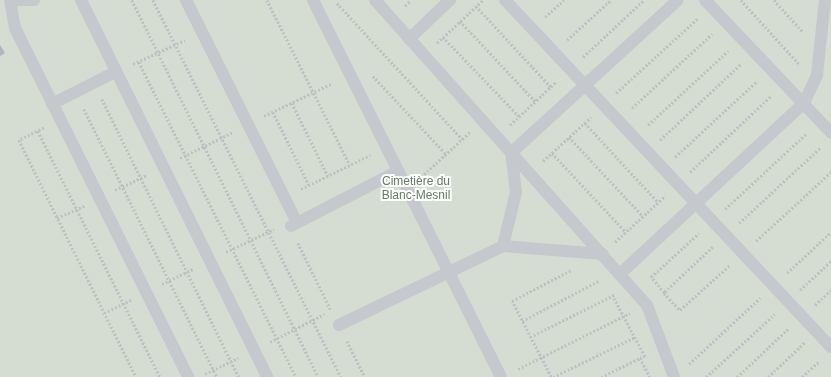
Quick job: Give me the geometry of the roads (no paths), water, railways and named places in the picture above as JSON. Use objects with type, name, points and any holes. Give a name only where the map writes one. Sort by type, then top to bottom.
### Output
[{"type":"lane","points":[[10,0],[15,28],[188,377]]},
{"type":"lane","points":[[15,0],[34,0]]},
{"type":"lane","points":[[81,0],[115,72],[267,377]]},
{"type":"lane","points":[[186,0],[284,197],[294,225],[398,171]]},
{"type":"lane","points":[[313,0],[501,377]]},
{"type":"lane","points":[[374,0],[632,286],[647,305],[674,377]]},
{"type":"lane","points":[[409,39],[450,0]]},
{"type":"lane","points":[[505,0],[816,332],[828,351]]},
{"type":"lane","points":[[511,153],[678,0]]},
{"type":"lane","points":[[620,272],[696,204],[804,103],[814,80],[820,50],[825,0]]},
{"type":"lane","points":[[708,3],[831,133]]},
{"type":"lane","points":[[52,104],[115,72]]},
{"type":"lane","points":[[503,246],[516,192],[511,153]]},
{"type":"lane","points":[[338,325],[450,273],[503,246],[603,254]]},
{"type":"park label","name":"Cimetière du Blanc-Mesnil","points":[[416,189]]}]
